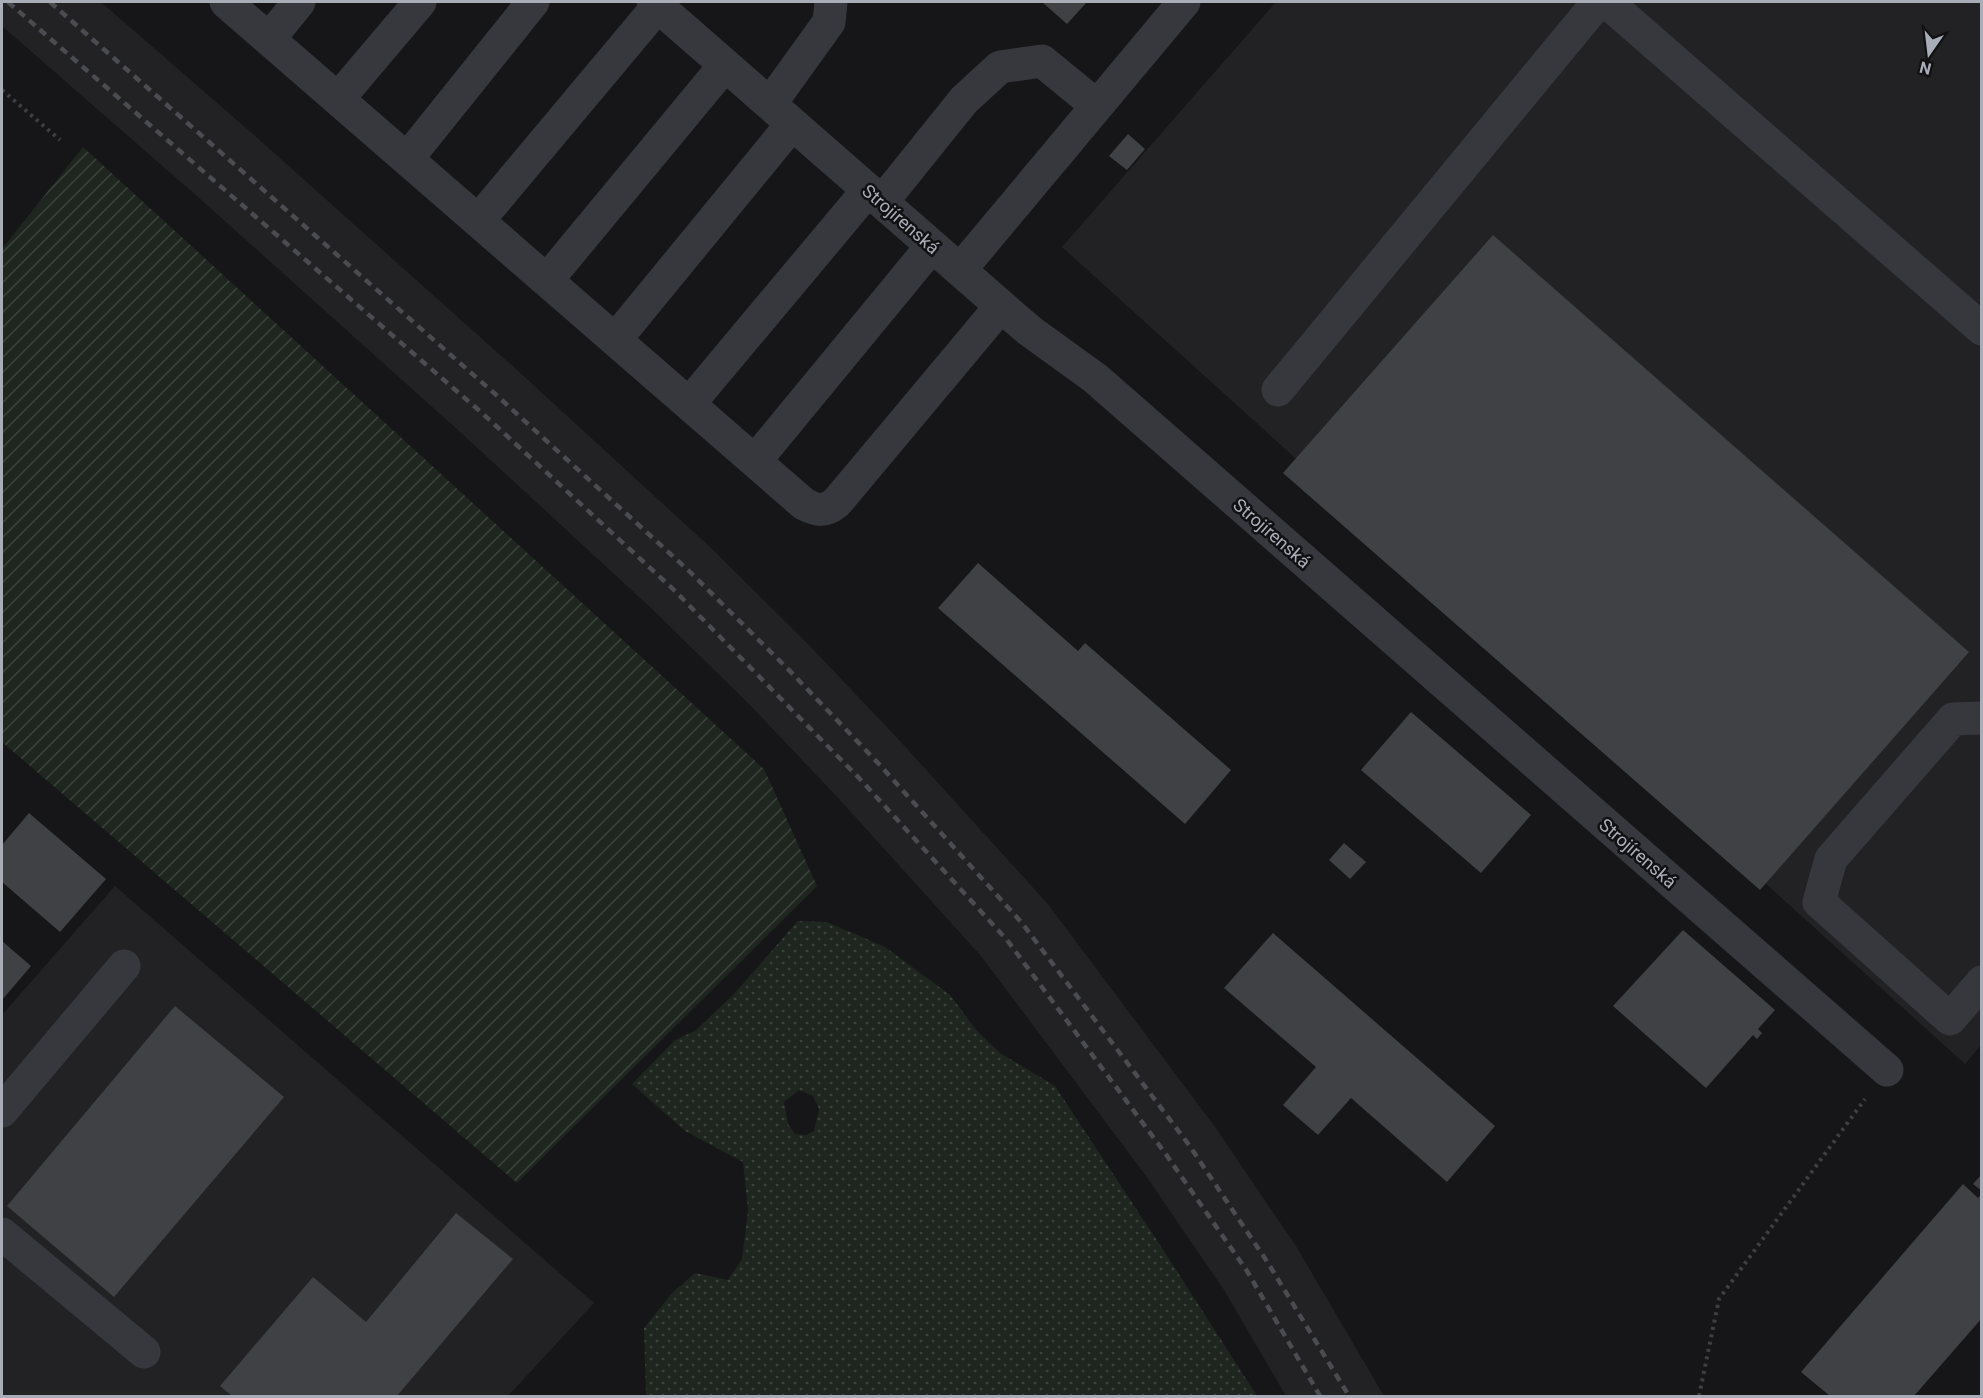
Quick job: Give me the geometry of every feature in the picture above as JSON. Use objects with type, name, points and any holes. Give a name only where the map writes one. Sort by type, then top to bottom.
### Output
[{"type":"street","points":[[226,2],[804,504],[817,510],[829,509],[837,502],[1001,306]]},
{"type":"street","points":[[268,39],[299,2]]},
{"type":"street","points":[[338,99],[420,2]]},
{"type":"street","points":[[407,159],[533,2]]},
{"type":"street","points":[[615,340],[781,114],[829,22],[831,2]]},
{"type":"street","points":[[960,270],[1184,2]]},
{"type":"street","points":[[1278,390],[1598,2]]},
{"type":"street","points":[[1606,2],[1982,329]]},
{"type":"street","points":[[478,220],[655,4]]},
{"type":"street","name":"Strojírenská","points":[[655,4],[1030,331],[1095,378],[1887,1070]]},
{"type":"street","points":[[689,404],[875,196],[964,100],[1000,67],[1042,61],[1097,106]]},
{"type":"street","points":[[547,280],[725,64]]},
{"type":"street","points":[[755,461],[932,246]]},
{"type":"street","points":[[1982,717],[1953,719],[1831,860],[1820,902],[1950,1019],[1982,982]]},
{"type":"street","points":[[2,1111],[124,966]]},
{"type":"street","points":[[2,1234],[144,1353]]},
{"type":"path","points":[[2,90],[60,140]]},
{"type":"path","points":[[1699,1396],[1719,1299],[1887,1070]]},
{"type":"shaded area","points":[[2,2],[101,2],[516,369],[709,546],[809,645],[901,742],[1047,903],[1215,1127],[1296,1246],[1384,1396],[1286,1396],[1224,1290],[1146,1176],[981,956],[839,799],[749,704],[651,608],[459,431],[198,197],[2,26]]},
{"type":"shaded area","points":[[1276,2],[1981,2],[1982,1044],[1965,1064],[1062,247]]},
{"type":"shaded area","points":[[83,147],[764,769],[817,886],[517,1183],[2,742],[2,249]]},
{"type":"shaded area","points":[[115,886],[594,1303],[508,1396],[2,1396],[2,1015]]},
{"type":"shaded area","points":[[798,921],[827,922],[885,947],[950,995],[977,1031],[1000,1053],[1055,1086],[1257,1396],[646,1396],[644,1328],[672,1293],[695,1273],[728,1280],[742,1259],[748,1211],[743,1162],[685,1131],[632,1084],[675,1040],[695,1031],[734,994]],"holes":[[[799,1090],[813,1096],[819,1109],[814,1131],[806,1135],[795,1134],[788,1124],[784,1102]]]},
{"type":"building","points":[[1042,2],[1087,2],[1067,24]]},
{"type":"building","points":[[1128,134],[1145,149],[1127,170],[1109,156]]},
{"type":"building","points":[[1493,235],[1969,652],[1760,890],[1283,473]]},
{"type":"building","points":[[978,563],[1078,651],[1085,643],[1231,770],[1185,824],[938,608]]},
{"type":"building","points":[[1411,712],[1531,815],[1481,873],[1361,770]]},
{"type":"building","points":[[29,813],[106,879],[60,932],[2,882],[2,845]]},
{"type":"building","points":[[1344,843],[1366,862],[1350,879],[1329,860]]},
{"type":"building","points":[[1683,930],[1775,1010],[1758,1029],[1762,1033],[1757,1039],[1753,1035],[1706,1088],[1613,1006]]},
{"type":"building","points":[[1273,933],[1495,1126],[1447,1182],[1351,1098],[1318,1135],[1283,1105],[1316,1067],[1224,988]]},
{"type":"building","points":[[2,941],[31,966],[2,1000]]},
{"type":"building","points":[[175,1006],[284,1097],[114,1297],[7,1206]]},
{"type":"building","points":[[1982,1174],[1982,1191],[1973,1184]]},
{"type":"building","points":[[1963,1184],[1978,1198],[1982,1194],[1982,1318],[1914,1396],[1830,1396],[1801,1372]]},
{"type":"building","points":[[456,1213],[513,1259],[397,1396],[232,1396],[220,1386],[313,1277],[366,1322]]},
{"type":"railway","points":[[8,2],[482,413],[673,589],[860,779],[1007,940],[1165,1153],[1247,1271],[1320,1396]]},
{"type":"railway","points":[[50,2],[494,393],[688,570],[878,763],[1022,923],[1189,1145],[1268,1263],[1349,1396]]}]
